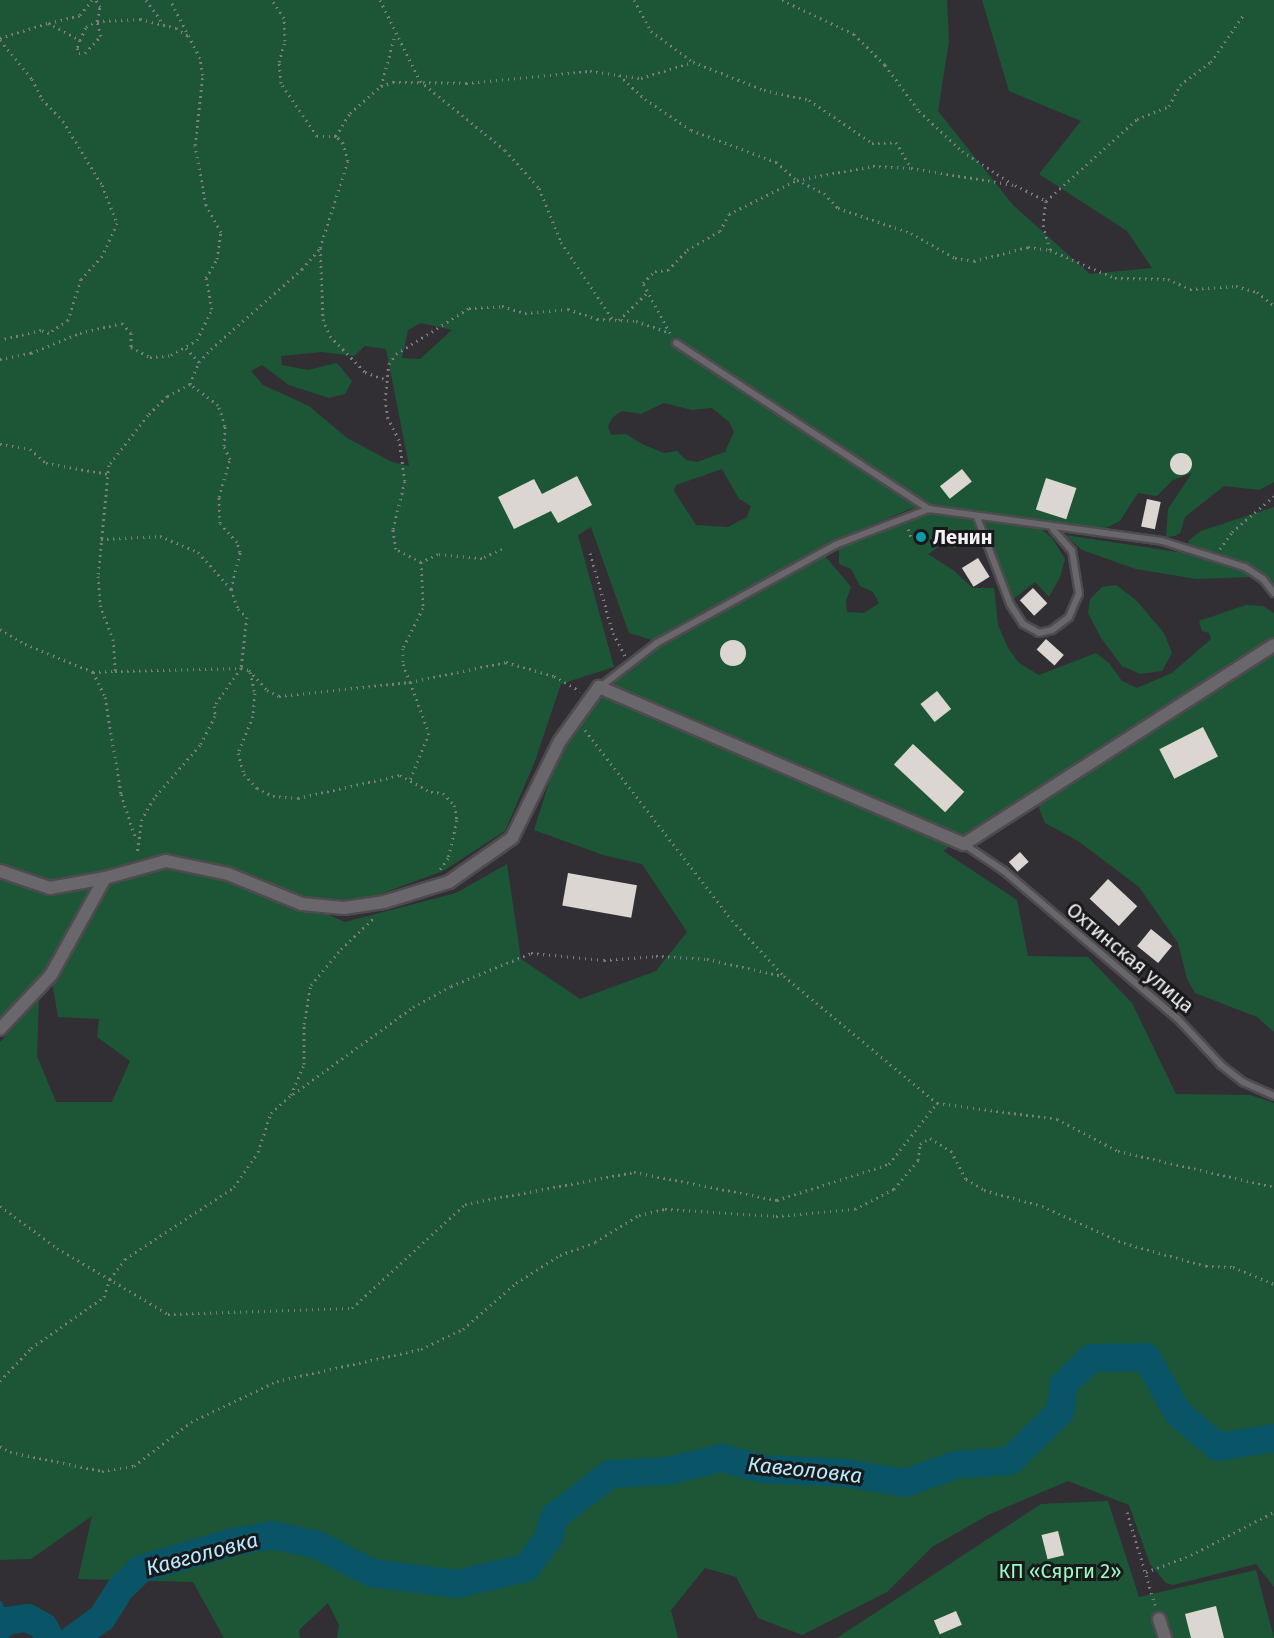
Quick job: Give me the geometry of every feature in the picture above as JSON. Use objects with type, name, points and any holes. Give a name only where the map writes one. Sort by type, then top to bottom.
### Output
[{"type":"street","points":[[0,871],[50,888],[105,878],[166,861],[228,874],[302,904],[344,908],[384,902],[426,890],[449,882],[512,838],[560,741],[599,687],[964,844],[1274,645]]},
{"type":"street","points":[[0,1029],[51,975],[105,878]]},
{"type":"street","points":[[1159,1619],[1165,1638]]},
{"type":"lane","points":[[676,343],[929,509],[1053,529],[1162,541],[1216,556],[1254,571],[1274,593]]},
{"type":"lane","points":[[599,687],[657,643],[835,545],[929,509]]},
{"type":"lane","points":[[977,518],[1010,604],[1023,624],[1039,633],[1052,630],[1069,617],[1078,594],[1072,551],[1053,529]]},
{"type":"lane","name":"Охтинская улица","points":[[964,844],[1004,871],[1178,1019],[1221,1065],[1243,1082],[1274,1096]]},
{"type":"path","points":[[0,340],[41,330],[49,333],[68,320],[81,279],[102,256],[117,223],[102,185],[63,121],[42,99],[32,79],[0,39],[80,15],[94,0],[100,7],[97,21],[101,36],[85,53],[79,53],[76,48],[86,27],[97,21],[121,23],[140,19],[166,26],[188,36]]},
{"type":"path","points":[[146,0],[166,26]]},
{"type":"path","points":[[0,359],[31,353],[80,333],[122,323],[131,333],[131,347],[150,357],[171,356],[197,340],[212,309],[206,279],[217,259],[221,232],[206,205],[195,145],[203,75],[200,58],[170,0]]},
{"type":"path","points":[[272,0],[284,18],[285,42],[279,62],[281,83],[317,136],[336,136],[343,143],[348,161],[320,248],[323,319],[330,336],[365,372],[387,380]]},
{"type":"path","points":[[380,0],[395,35],[420,81],[505,150],[539,188],[561,242],[613,320]]},
{"type":"path","points":[[634,0],[651,31],[693,62],[764,90],[809,100],[872,143],[896,142],[911,168]]},
{"type":"path","points":[[782,0],[854,34],[885,65],[919,111],[962,151],[1015,185],[1046,201]]},
{"type":"path","points":[[1050,250],[1043,225],[1046,201],[1137,119],[1169,106],[1180,85],[1211,62],[1244,14]]},
{"type":"path","points":[[48,23],[80,40]]},
{"type":"path","points":[[336,136],[350,113],[381,86],[395,35]]},
{"type":"path","points":[[381,86],[420,81],[466,83],[590,71],[641,78],[693,62]]},
{"type":"path","points":[[619,75],[645,99],[692,130],[776,162],[797,180],[824,193],[838,208],[911,233],[955,258],[974,261],[1028,248],[1050,250],[1114,278],[1168,279],[1190,289],[1236,286],[1257,292],[1274,306]]},
{"type":"path","points":[[676,343],[643,283],[655,271],[668,270],[687,250],[720,231],[729,214],[797,180],[873,166],[911,168],[1015,185]]},
{"type":"path","points":[[115,671],[113,639],[100,605],[100,539],[108,474],[119,447],[167,396],[190,384],[199,362],[302,269],[320,248]]},
{"type":"path","points":[[619,320],[647,293]]},
{"type":"path","points":[[421,562],[396,549],[393,529],[405,481],[399,440],[388,418],[389,364],[396,354],[469,308],[502,306],[525,313],[568,309],[613,320],[636,321],[670,333]]},
{"type":"path","points":[[186,348],[199,362]]},
{"type":"path","points":[[190,384],[218,405],[225,426],[224,446],[230,459],[219,497],[220,524],[237,542],[240,552],[231,589]]},
{"type":"path","points":[[0,444],[30,449],[46,463],[108,474]]},
{"type":"path","points":[[1216,556],[1232,532],[1274,496]]},
{"type":"path","points":[[100,539],[160,536],[198,552],[231,589],[238,609],[247,617],[241,668],[214,706],[215,716],[200,745],[154,798],[136,840]]},
{"type":"path","points":[[421,562],[438,554],[482,558],[502,549]]},
{"type":"path","points":[[590,553],[613,633],[629,662]]},
{"type":"path","points":[[410,780],[429,733],[403,664],[403,648],[423,608],[421,562]]},
{"type":"path","points":[[0,629],[25,644],[93,672],[241,668],[249,670],[267,690],[279,696],[410,682],[506,662],[554,676],[591,698]]},
{"type":"path","points":[[249,670],[255,693],[253,716],[238,753],[244,774],[257,788],[273,796],[298,798],[320,796],[381,777],[400,775],[431,792],[443,793],[454,805],[457,820],[448,858],[426,890]]},
{"type":"path","points":[[93,672],[105,697],[121,794],[136,840],[138,859]]},
{"type":"path","points":[[577,717],[732,920],[784,976],[937,1103],[1057,1119],[1118,1151],[1274,1187]]},
{"type":"path","points":[[291,1095],[304,1064],[304,1024],[311,985],[341,949],[369,926],[384,902]]},
{"type":"path","points":[[0,1381],[31,1348],[104,1297],[110,1279],[125,1259],[234,1187],[258,1152],[271,1113],[291,1095],[413,1006],[452,986],[531,953],[604,960],[656,956],[707,959],[784,976]]},
{"type":"path","points":[[0,1206],[110,1279],[168,1314],[352,1308],[465,1204],[634,1172],[777,1200],[889,1164],[937,1103]]},
{"type":"path","points":[[0,1446],[10,1452],[102,1471],[134,1466],[191,1422],[277,1381],[421,1349],[463,1329],[525,1278],[639,1215],[665,1209],[776,1216],[855,1209],[894,1189],[918,1160],[920,1144],[930,1137],[951,1151],[966,1179],[984,1190],[1042,1206],[1124,1243],[1206,1266],[1233,1267],[1274,1284]]},
{"type":"path","points":[[1127,1512],[1159,1619]]},
{"type":"path","points":[[1146,1572],[1191,1555],[1274,1512]]},
{"type":"green space","points":[[0,0],[947,0],[949,41],[938,111],[1013,205],[1090,274],[1152,268],[1127,231],[1039,174],[1081,121],[1009,91],[982,0],[1274,0],[1274,482],[1259,490],[1224,486],[1185,517],[1180,533],[1175,536],[1166,537],[1168,509],[1192,473],[1173,480],[1157,496],[1138,493],[1120,521],[1106,528],[1035,524],[1052,538],[1065,559],[1060,577],[1049,597],[1035,582],[1011,601],[998,574],[983,524],[985,517],[938,507],[910,509],[841,538],[655,641],[629,633],[591,527],[578,535],[614,667],[561,684],[535,761],[505,831],[443,871],[375,896],[303,904],[345,922],[456,893],[507,864],[521,959],[580,999],[656,971],[687,932],[642,864],[603,855],[534,830],[556,761],[599,690],[614,683],[657,645],[825,556],[851,587],[846,601],[847,612],[864,613],[879,603],[873,592],[860,586],[851,569],[839,564],[839,548],[929,512],[942,510],[977,518],[982,537],[955,548],[942,545],[928,554],[953,570],[973,588],[994,588],[998,625],[1008,648],[1019,663],[1039,675],[1096,653],[1109,663],[1122,681],[1137,688],[1172,673],[1211,639],[1209,633],[1202,631],[1199,621],[1246,605],[1263,606],[1274,613],[1274,638],[943,851],[1017,900],[1028,956],[1088,957],[1132,1003],[1176,1094],[1250,1095],[1274,1103],[1274,1587],[1256,1564],[1173,1585],[1166,1583],[1150,1564],[1129,1505],[1068,1481],[988,1515],[932,1547],[887,1592],[802,1635],[758,1618],[736,1577],[705,1568],[671,1610],[678,1638],[337,1638],[339,1625],[328,1603],[299,1630],[300,1638],[224,1638],[193,1582],[78,1579],[92,1516],[31,1559],[0,1560],[0,1042],[39,1000],[37,1056],[56,1102],[112,1102],[130,1061],[97,1037],[99,1019],[58,1017],[51,976],[104,877],[49,975],[39,979],[0,1018]],"holes":[[[421,323],[452,330],[420,359],[402,358],[408,330]],[[365,346],[386,349],[409,466],[392,462],[347,438],[309,406],[263,385],[251,371],[262,365],[289,385],[329,398],[345,394],[352,381],[337,363],[308,370],[282,365],[281,356],[322,352],[354,356]],[[664,403],[692,410],[712,408],[729,422],[734,432],[725,452],[697,462],[686,460],[677,451],[664,453],[626,434],[611,435],[608,426],[613,417],[622,411],[641,414]],[[722,469],[739,499],[751,506],[747,517],[728,527],[696,525],[674,491],[676,485]]]},
{"type":"green space","points":[[1274,507],[1274,596],[1251,577],[1196,579],[1136,569],[1082,550],[1065,535],[1184,553],[1189,540],[1201,531]]},
{"type":"green space","points":[[1116,585],[1136,600],[1164,633],[1172,653],[1162,671],[1140,674],[1122,666],[1101,638],[1088,613],[1090,599],[1102,587]]},
{"type":"green space","points":[[1274,653],[1274,1032],[1257,1017],[1195,993],[1187,979],[1178,943],[1139,887],[1078,841],[1045,823],[1039,808],[1041,801]]},
{"type":"green space","name":"КП «Сярги 2»","points":[[1108,1501],[1139,1597],[1256,1570],[1274,1638],[837,1638],[1041,1504]]},
{"type":"building","points":[[1181,453],[1189,456],[1192,464],[1189,472],[1181,475],[1173,472],[1170,464],[1173,456]]},
{"type":"building","points":[[962,469],[972,482],[950,499],[940,486]]},
{"type":"building","points":[[577,476],[592,505],[558,523],[551,511],[514,529],[498,497],[534,479],[542,494]]},
{"type":"building","points":[[1046,478],[1076,488],[1066,519],[1036,509]]},
{"type":"building","points":[[1147,499],[1161,502],[1155,529],[1141,526]]},
{"type":"building","points":[[978,558],[990,577],[974,587],[962,568]]},
{"type":"building","points":[[1033,588],[1047,603],[1034,616],[1020,600]]},
{"type":"building","points":[[1046,639],[1064,655],[1054,665],[1037,649]]},
{"type":"building","points":[[733,640],[742,644],[746,653],[742,662],[733,666],[724,662],[720,653],[724,644]]},
{"type":"building","points":[[937,691],[951,709],[935,722],[920,704]]},
{"type":"building","points":[[1203,727],[1218,756],[1174,779],[1159,749]]},
{"type":"building","points":[[913,744],[964,792],[945,812],[894,764]]},
{"type":"building","points":[[1020,852],[1029,862],[1018,872],[1009,862]]},
{"type":"building","points":[[568,873],[637,885],[631,918],[562,905]]},
{"type":"building","points":[[1108,879],[1137,906],[1119,926],[1090,899]]},
{"type":"building","points":[[1151,929],[1172,946],[1158,963],[1137,946]]},
{"type":"building","points":[[1058,1531],[1064,1555],[1048,1559],[1042,1535]]},
{"type":"building","points":[[1216,1606],[1224,1638],[1191,1638],[1185,1614]]},
{"type":"building","points":[[956,1611],[962,1625],[940,1634],[934,1620]]},
{"type":"waterway","name":"Кавголовка","points":[[74,1638],[102,1618],[120,1589],[141,1569],[234,1542],[272,1535],[318,1545],[371,1573],[457,1584],[526,1568],[549,1538],[554,1517],[610,1474],[668,1471],[722,1458],[763,1469],[844,1473],[905,1483],[956,1465],[1010,1461],[1060,1412],[1064,1384],[1092,1358],[1146,1357],[1178,1413],[1218,1447],[1274,1438]]},
{"type":"waterway","points":[[0,1603],[6,1621]]},
{"type":"waterway","name":"Кавголовка","points":[[0,1627],[6,1621],[28,1618],[44,1627],[50,1638]]},
{"type":"place","name":"Ленин","points":[[921,537]]}]
